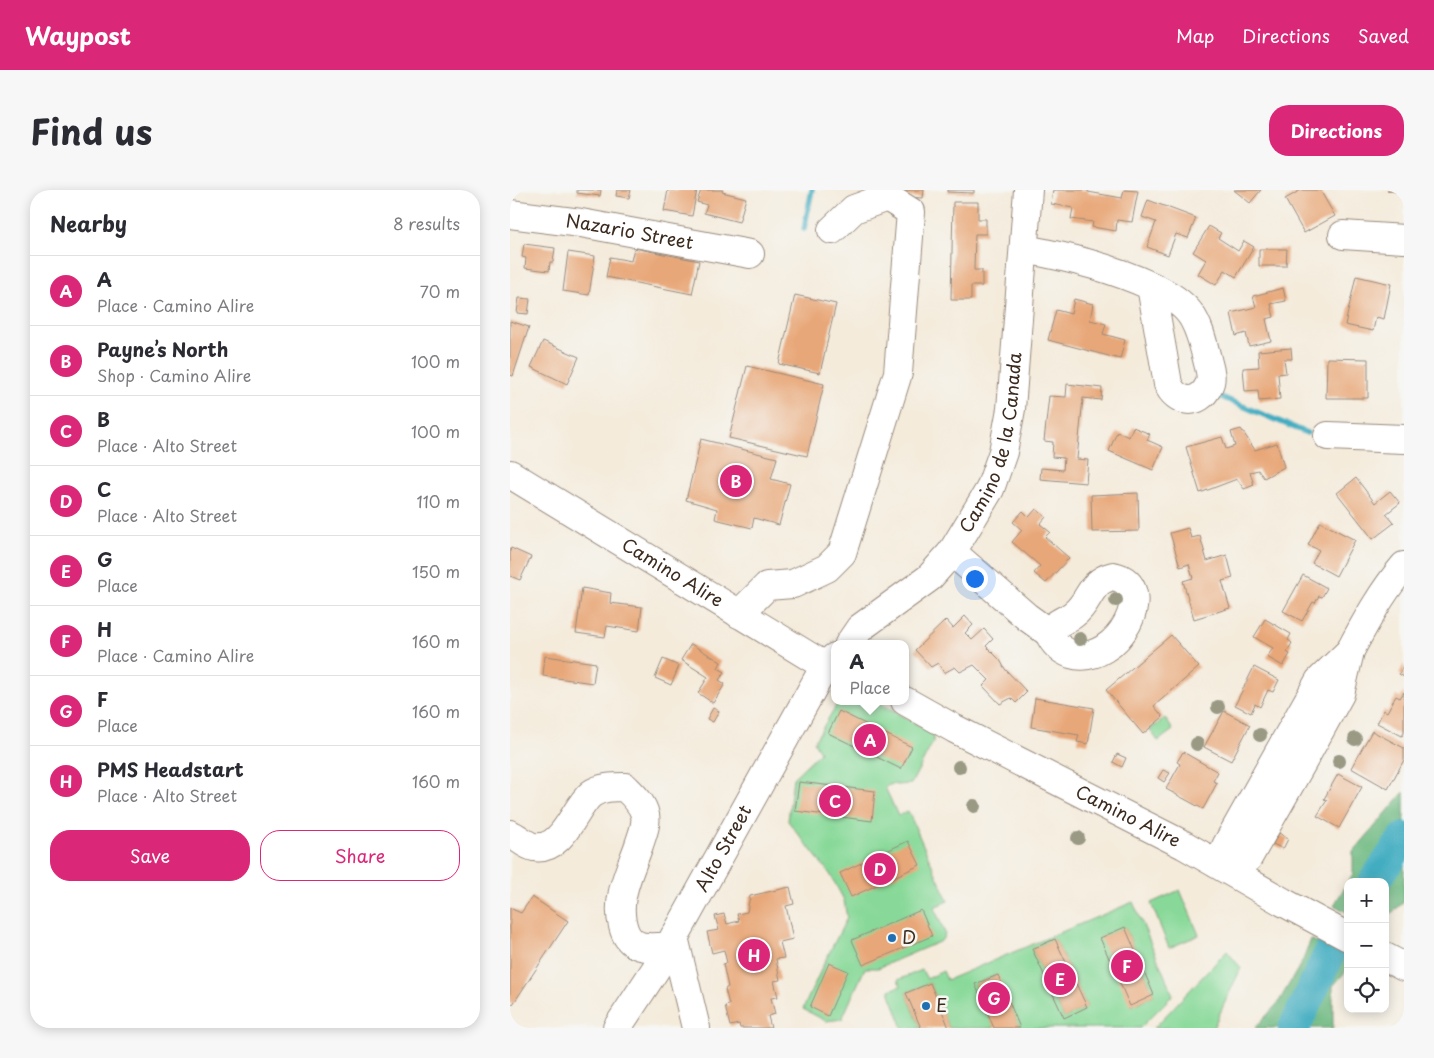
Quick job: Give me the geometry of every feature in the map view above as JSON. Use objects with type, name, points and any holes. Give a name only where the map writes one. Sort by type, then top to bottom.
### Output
[{"type":"street","name":"Camino de la Canada","points":[[852,640],[860,628],[929,578],[952,552],[990,489],[1003,452],[1011,409],[1028,190]]},
{"type":"street","points":[[739,614],[767,586],[793,584],[827,568],[842,553],[898,372],[911,212],[887,197],[854,210],[832,230]]},
{"type":"street","name":"Nazario Street","points":[[510,214],[580,223],[750,254]]},
{"type":"street","points":[[1343,235],[1404,239]]},
{"type":"street","points":[[1024,249],[1086,262],[1151,286]]},
{"type":"street","points":[[1328,436],[1404,440]]},
{"type":"street","name":"Camino Alire","points":[[510,474],[739,614],[831,663]]},
{"type":"street","points":[[952,552],[1027,617],[1049,633]]},
{"type":"street","points":[[1229,870],[1248,858],[1340,694],[1350,651],[1370,613],[1389,584],[1404,566]]},
{"type":"street","name":"Alto Street","points":[[617,1028],[672,942],[831,666]]},
{"type":"street","name":"Camino Alire","points":[[909,703],[955,729],[1184,845],[1344,935]]},
{"type":"street","points":[[511,834],[532,847],[544,847],[557,840],[591,794],[609,787],[625,787],[638,801],[645,814],[645,829],[620,901],[621,919],[625,935],[634,943],[646,948],[672,942],[696,1028]]},
{"type":"street","points":[[1389,959],[1404,967]]},
{"type":"green space","points":[[837,705],[882,705],[934,734],[933,742],[911,784],[892,784],[885,787],[898,816],[908,811],[948,901],[934,907],[945,933],[941,941],[878,968],[865,968],[842,1019],[826,1021],[803,1009],[847,918],[844,900],[830,874],[788,821],[793,778],[820,752],[814,742]]},
{"type":"green space","points":[[1165,718],[1173,730],[1158,741],[1150,730]]},
{"type":"green space","points":[[1404,792],[1404,902],[1389,915],[1389,878],[1350,878],[1353,874],[1353,852]]},
{"type":"green space","points":[[1344,889],[1344,911],[1334,905]]},
{"type":"green space","points":[[1180,890],[1199,935],[1169,948],[1151,903]]},
{"type":"green space","points":[[1133,902],[1173,995],[1140,1028],[1020,1028],[997,975],[975,984],[994,1028],[949,1028],[930,983],[906,993],[921,1028],[903,1028],[890,994],[890,990],[901,986],[898,980],[922,970],[927,979],[943,971],[947,980]],"holes":[[[1125,927],[1154,995],[1131,1006],[1101,938]],[[1055,939],[1087,1007],[1064,1018],[1032,949]]]},
{"type":"green space","points":[[1311,939],[1344,958],[1344,974],[1333,986],[1333,1028],[1255,1028],[1278,1003],[1303,960]]},
{"type":"green space","points":[[1227,951],[1241,968],[1213,1028],[1154,1028]]},
{"type":"building","points":[[577,190],[601,190],[600,196],[577,193]]},
{"type":"building","points":[[617,190],[631,190],[629,198],[616,196]]},
{"type":"building","points":[[668,190],[697,190],[692,216],[664,211]]},
{"type":"building","points":[[701,190],[723,190],[722,192],[746,198],[739,222],[704,213],[707,205],[697,202]]},
{"type":"building","points":[[904,190],[924,190],[923,198],[903,197]]},
{"type":"building","points":[[948,190],[974,190],[974,193],[947,192]]},
{"type":"building","points":[[1053,190],[1088,190],[1088,192],[1122,198],[1124,190],[1138,191],[1132,222],[1117,220],[1116,231],[1092,227],[1093,222],[1071,219],[1073,208],[1051,204]]},
{"type":"building","points":[[1234,190],[1261,190],[1250,203]]},
{"type":"building","points":[[1301,190],[1320,190],[1335,216],[1304,233],[1285,199]]},
{"type":"building","points":[[1387,190],[1401,190],[1400,193]]},
{"type":"building","points":[[1148,200],[1196,218],[1188,238],[1176,234],[1168,255],[1147,247],[1156,222],[1142,217]]},
{"type":"building","points":[[953,202],[978,202],[978,219],[986,219],[986,234],[975,234],[974,270],[982,270],[982,286],[971,286],[971,300],[951,300]]},
{"type":"building","points":[[1209,226],[1221,233],[1218,238],[1238,251],[1244,241],[1254,247],[1236,277],[1225,270],[1216,285],[1198,274],[1206,260],[1193,252]]},
{"type":"building","points":[[524,244],[555,248],[553,262],[550,262],[549,271],[525,268],[526,258],[522,257]]},
{"type":"building","points":[[634,248],[699,261],[692,294],[606,277],[610,257],[631,261]]},
{"type":"building","points":[[1259,249],[1287,249],[1286,266],[1259,266]]},
{"type":"building","points":[[568,252],[595,256],[589,295],[563,291]]},
{"type":"building","points":[[1356,276],[1391,284],[1384,319],[1376,317],[1373,331],[1345,325]]},
{"type":"building","points":[[1283,288],[1286,301],[1271,304],[1274,317],[1266,319],[1271,341],[1249,346],[1246,333],[1236,336],[1231,313],[1256,307],[1253,296]]},
{"type":"building","points":[[795,295],[836,304],[820,373],[779,364]]},
{"type":"building","points":[[519,298],[530,299],[528,314],[517,313]]},
{"type":"building","points":[[1074,299],[1093,304],[1090,320],[1106,324],[1103,334],[1125,340],[1120,359],[1048,340],[1056,310],[1071,314]]},
{"type":"building","points":[[510,321],[529,327],[513,376],[510,375]]},
{"type":"building","points":[[543,341],[579,357],[567,384],[531,367]]},
{"type":"building","points":[[1291,348],[1292,359],[1284,359],[1286,373],[1278,374],[1280,399],[1259,401],[1258,390],[1245,391],[1243,368],[1259,367],[1258,351]]},
{"type":"building","points":[[1327,358],[1368,359],[1368,398],[1326,398]]},
{"type":"building","points":[[747,366],[824,384],[807,456],[729,438]]},
{"type":"building","points":[[1067,384],[1102,388],[1101,400],[1083,398],[1077,459],[1088,460],[1086,483],[1040,479],[1041,468],[1063,470],[1064,458],[1052,457],[1053,442],[1044,441],[1049,396],[1066,397]]},
{"type":"building","points":[[1133,427],[1150,434],[1147,440],[1163,447],[1153,470],[1109,451],[1117,432],[1129,437]]},
{"type":"building","points":[[1241,429],[1255,450],[1277,443],[1284,467],[1264,478],[1258,470],[1250,472],[1254,485],[1244,489],[1237,479],[1200,493],[1186,447],[1222,437],[1226,449],[1235,446],[1231,432]]},
{"type":"building","points":[[701,439],[777,458],[771,479],[790,484],[779,525],[754,518],[752,528],[715,519],[717,509],[686,500]]},
{"type":"building","points":[[1356,478],[1375,503],[1390,491],[1400,503],[1386,514],[1394,523],[1373,539],[1337,493]]},
{"type":"building","points":[[1138,493],[1139,531],[1092,532],[1091,495]]},
{"type":"building","points":[[1036,509],[1046,517],[1040,524],[1050,532],[1045,537],[1069,558],[1046,583],[1034,573],[1040,566],[1012,542],[1022,530],[1013,522],[1023,511],[1029,517]]},
{"type":"building","points":[[1320,522],[1355,540],[1336,576],[1312,563],[1319,550],[1308,545]]},
{"type":"building","points":[[1188,528],[1191,538],[1200,536],[1207,561],[1227,555],[1233,578],[1222,581],[1230,608],[1194,619],[1183,581],[1193,578],[1189,564],[1180,567],[1170,533]]},
{"type":"building","points":[[511,548],[531,557],[520,580],[510,576]]},
{"type":"building","points":[[1303,575],[1327,588],[1322,597],[1319,596],[1315,603],[1313,602],[1302,621],[1283,611]]},
{"type":"building","points":[[582,588],[611,593],[610,603],[642,607],[639,631],[607,626],[605,637],[576,633]]},
{"type":"building","points":[[965,616],[973,625],[965,633],[972,640],[984,629],[993,639],[986,646],[1027,692],[1016,703],[1011,698],[1000,704],[983,686],[989,680],[974,665],[960,672],[955,667],[944,673],[938,663],[931,667],[915,650],[946,620],[953,628]]},
{"type":"building","points":[[1265,619],[1291,634],[1288,640],[1292,643],[1287,652],[1290,654],[1283,666],[1267,657],[1273,648],[1254,637]]},
{"type":"building","points":[[1171,635],[1199,667],[1154,706],[1163,717],[1143,734],[1106,690]]},
{"type":"building","points":[[691,644],[721,662],[718,668],[725,672],[719,680],[725,684],[713,703],[698,693],[708,677],[681,660]]},
{"type":"building","points":[[545,656],[596,663],[593,683],[543,676]]},
{"type":"building","points":[[663,659],[679,666],[671,685],[655,678]]},
{"type":"building","points":[[1404,664],[1404,677],[1399,674]]},
{"type":"building","points":[[1254,667],[1279,680],[1273,692],[1268,690],[1260,707],[1255,704],[1251,713],[1235,705]]},
{"type":"building","points":[[1404,692],[1404,733],[1402,736],[1377,723],[1384,710],[1387,712],[1396,696],[1400,698]]},
{"type":"building","points":[[1035,698],[1094,708],[1088,744],[1077,742],[1079,735],[1031,727]]},
{"type":"building","points":[[713,708],[719,711],[713,722],[707,719]]},
{"type":"building","points":[[839,711],[912,747],[901,769],[828,733]]},
{"type":"building","points":[[1224,711],[1250,725],[1231,761],[1204,747]]},
{"type":"building","points":[[1372,731],[1404,748],[1404,760],[1388,789],[1351,768]]},
{"type":"building","points":[[1183,752],[1218,772],[1213,781],[1217,783],[1203,809],[1166,789],[1180,764],[1177,762]]},
{"type":"building","points":[[1117,754],[1126,758],[1122,767],[1113,762]]},
{"type":"building","points":[[1163,770],[1170,773],[1164,782],[1158,778]]},
{"type":"building","points":[[1338,774],[1362,787],[1339,828],[1317,816],[1327,800],[1324,799]]},
{"type":"building","points":[[799,782],[875,791],[872,821],[795,811]]},
{"type":"building","points":[[1279,833],[1288,839],[1283,849],[1273,844]]},
{"type":"building","points":[[908,841],[920,865],[851,897],[840,873]]},
{"type":"building","points":[[790,887],[794,904],[786,906],[793,939],[780,942],[784,958],[776,959],[780,980],[774,981],[778,997],[771,998],[775,1014],[768,1016],[771,1028],[740,1028],[739,1024],[730,1026],[725,1006],[729,1005],[725,989],[728,987],[723,964],[727,963],[724,950],[712,953],[707,932],[719,930],[715,916],[724,914],[727,924],[739,921],[737,914],[747,912],[750,896]]},
{"type":"building","points":[[532,897],[568,921],[513,1004],[510,1002],[510,908],[521,913]]},
{"type":"building","name":"D","points":[[921,910],[932,936],[863,965],[852,940]]},
{"type":"building","points":[[1125,927],[1154,995],[1130,1006],[1100,938]]},
{"type":"building","points":[[1055,939],[1087,1007],[1064,1018],[1032,949]]},
{"type":"building","points":[[829,963],[848,971],[828,1016],[810,1007]]},
{"type":"building","points":[[998,975],[1020,1028],[994,1028],[975,984]]},
{"type":"building","name":"E","points":[[930,983],[949,1028],[921,1028],[906,993]]},
{"type":"waterway","points":[[804,229],[812,190]]},
{"type":"waterway","points":[[1219,396],[1307,433]]},
{"type":"waterway","points":[[1377,878],[1404,838]]},
{"type":"waterway","points":[[1294,1028],[1330,952]]},
{"type":"place","name":"Payne’s North","points":[[736,481]]},
{"type":"place","name":"A","points":[[870,740]]},
{"type":"place","name":"B","points":[[835,801]]},
{"type":"place","name":"C","points":[[880,869]]},
{"type":"place","name":"D","points":[[892,938]]},
{"type":"place","name":"PMS Headstart","points":[[754,955]]},
{"type":"place","name":"H","points":[[1127,966]]},
{"type":"place","name":"G","points":[[1060,979]]},
{"type":"place","name":"F","points":[[994,998]]},
{"type":"place","name":"E","points":[[926,1006]]}]
